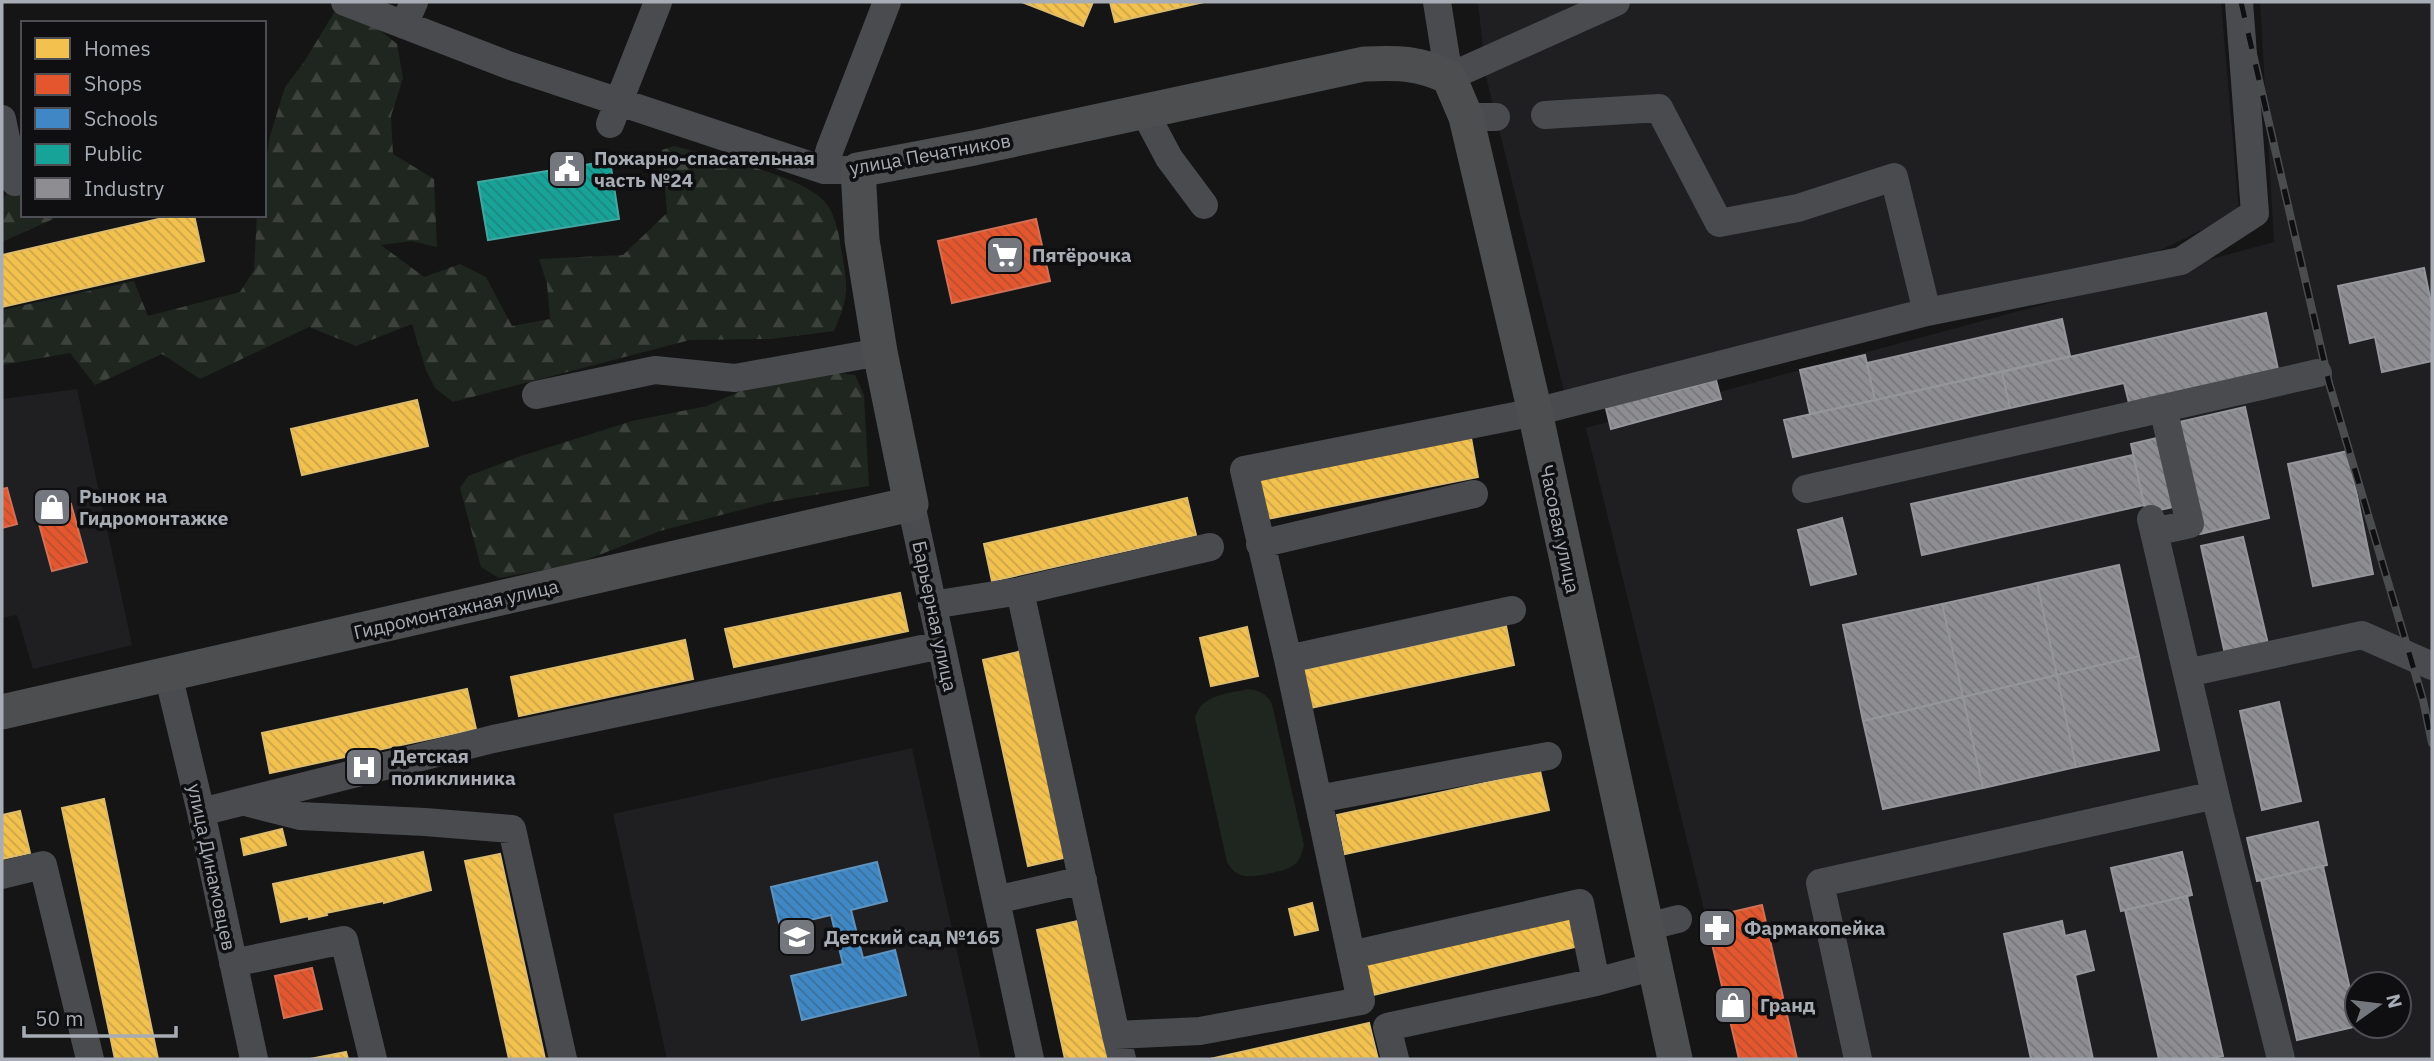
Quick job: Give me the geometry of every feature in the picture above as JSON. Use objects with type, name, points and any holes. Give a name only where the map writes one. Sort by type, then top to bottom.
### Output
[{"type":"main road","name":"улица Печатников","points":[[841,170],[974,148],[1364,64],[1403,63],[1427,67],[1449,77]]},
{"type":"main road","name":"Часовая улица","points":[[1449,77],[1481,117],[1535,412],[1662,923],[1655,966],[1675,1059]]},
{"type":"main road","name":"Барьерная улица","points":[[841,170],[862,240],[880,352],[911,504]]},
{"type":"main road","name":"Гидромонтажная улица","points":[[2,712],[911,504]]},
{"type":"street","name":"улица Печатников","points":[[345,2],[409,13],[505,76],[613,114],[841,170]]},
{"type":"street","points":[[613,114],[658,2]]},
{"type":"street","points":[[841,170],[830,149],[887,2]]},
{"type":"street","name":"Часовая улица","points":[[1437,2],[1449,77]]},
{"type":"street","points":[[1449,77],[1616,2]]},
{"type":"street","points":[[1020,591],[1119,1047],[1361,1001],[1288,659],[1244,470],[1535,412],[1927,312],[2181,261],[2255,214],[2239,2]]},
{"type":"street","points":[[1545,115],[1659,107],[1719,223],[1798,208],[1894,177],[1927,312]]},
{"type":"street","points":[[1144,111],[1169,158],[1204,205]]},
{"type":"street","points":[[2,119],[15,182]]},
{"type":"street","points":[[536,395],[655,370],[735,377],[880,352]]},
{"type":"street","points":[[1806,489],[2318,373]]},
{"type":"street","points":[[2163,408],[2190,524],[2152,525],[2215,795],[2281,1059]]},
{"type":"street","points":[[1260,544],[1474,494]]},
{"type":"street","name":"Барьерная улица","points":[[911,504],[1030,1059]]},
{"type":"street","points":[[932,605],[1020,591],[1210,547]]},
{"type":"street","points":[[1288,659],[1512,610]]},
{"type":"street","points":[[2187,673],[2362,635],[2432,666]]},
{"type":"street","points":[[201,812],[493,739],[941,645]]},
{"type":"street","name":"улица Динамовцев","points":[[168,674],[201,812],[254,1059]]},
{"type":"street","points":[[1318,799],[1548,756]]},
{"type":"street","points":[[1858,1059],[1819,883],[2215,795]]},
{"type":"street","points":[[244,802],[300,816],[512,829],[563,1059]]},
{"type":"street","points":[[2,875],[43,865],[90,1059]]},
{"type":"street","points":[[996,900],[1083,880]]},
{"type":"street","points":[[1351,955],[1580,903],[1596,982]]},
{"type":"street","points":[[233,963],[344,940],[373,1059]]},
{"type":"street","points":[[1395,1059],[1387,1027],[1596,982],[1655,966]]},
{"type":"shaded area","points":[[1478,2],[2221,2],[2239,212],[2140,260],[1566,399],[1486,77]]},
{"type":"shaded area","points":[[2260,2],[2432,2],[2432,1059],[1739,1059],[1586,428],[2274,242]]},
{"type":"shaded area","name":"Рынок на Гидромонтажке","points":[[77,389],[132,645],[33,669],[17,615],[2,618],[2,399]]},
{"type":"shaded area","name":"Детский сад №165","points":[[912,748],[981,1059],[667,1059],[613,814]]},
{"type":"green space","points":[[335,11],[364,17],[397,44],[403,78],[391,116],[393,154],[434,179],[437,247],[411,241],[381,245],[424,277],[460,264],[486,277],[512,326],[550,319],[547,284],[539,259],[623,255],[667,213],[662,150],[674,146],[781,176],[818,195],[828,206],[837,229],[846,285],[845,301],[834,331],[771,339],[690,340],[453,402],[435,388],[426,370],[412,324],[356,346],[309,327],[200,379],[162,354],[95,385],[70,353],[2,365],[2,310],[134,281],[148,316],[240,292],[254,270],[257,217],[266,217],[266,159],[270,136],[285,87],[304,62]]},
{"type":"green space","points":[[21,171],[21,217],[58,217],[2,242],[2,201]]},
{"type":"green space","points":[[827,372],[855,375],[864,395],[869,486],[771,502],[660,531],[576,564],[499,578],[481,567],[460,488],[468,476],[521,456],[632,421],[707,406],[743,390]]},
{"type":"green space","points":[[1248,689],[1262,693],[1272,704],[1304,845],[1299,859],[1292,867],[1252,876],[1241,875],[1227,862],[1195,718],[1203,704],[1216,696]]},
{"type":"building: Homes","points":[[1022,2],[1093,2],[1083,26]]},
{"type":"building: Homes","points":[[1110,2],[1204,2],[1115,22]]},
{"type":"building: Homes","points":[[167,217],[194,217],[204,261],[2,307],[2,255]]},
{"type":"building: Homes","points":[[417,400],[428,446],[302,475],[291,429]]},
{"type":"building: Homes","points":[[1471,438],[1478,477],[1262,520],[1254,481]]},
{"type":"building: Homes","points":[[1187,498],[1196,535],[992,581],[984,544]]},
{"type":"building: Homes","points":[[900,593],[908,631],[734,667],[725,629]]},
{"type":"building: Homes","points":[[1506,626],[1514,665],[1310,708],[1302,670]]},
{"type":"building: Homes","points":[[1247,627],[1258,676],[1211,686],[1200,638]]},
{"type":"building: Homes","points":[[685,640],[693,679],[519,716],[511,677]]},
{"type":"building: Homes","points":[[1022,651],[1068,857],[1028,866],[983,660]]},
{"type":"building: Homes","points":[[467,689],[476,729],[270,773],[262,733]]},
{"type":"building: Homes","points":[[1540,771],[1549,810],[1345,854],[1337,815]]},
{"type":"building: Homes","points":[[104,799],[158,1059],[115,1059],[62,808]]},
{"type":"building: Homes","points":[[20,811],[30,853],[2,859],[2,815]]},
{"type":"building: Homes","points":[[282,829],[286,845],[244,855],[241,839]]},
{"type":"building: Homes","points":[[423,852],[431,890],[309,919],[309,916],[281,922],[273,884]]},
{"type":"building: Homes","points":[[500,854],[545,1059],[509,1059],[465,861]]},
{"type":"building: Homes","points":[[1312,903],[1318,930],[1295,935],[1289,909]]},
{"type":"building: Homes","points":[[1570,912],[1579,946],[1373,995],[1365,961]]},
{"type":"building: Homes","points":[[1078,921],[1108,1059],[1065,1059],[1037,930]]},
{"type":"building: Homes","points":[[1369,1023],[1378,1059],[1210,1059]]},
{"type":"building: Homes","points":[[346,1052],[348,1059],[310,1059]]},
{"type":"building: Shops","points":[[1036,219],[1050,281],[952,303],[938,241]]},
{"type":"building: Shops","points":[[7,488],[17,524],[2,528],[2,489]]},
{"type":"building: Shops","points":[[71,504],[87,562],[52,571],[36,513]]},
{"type":"building: Shops","points":[[1762,905],[1797,1059],[1739,1059],[1706,918]]},
{"type":"building: Shops","points":[[312,968],[322,1009],[284,1018],[275,976]]},
{"type":"building: Schools","points":[[877,862],[887,901],[851,910],[863,958],[895,950],[906,995],[802,1020],[791,976],[843,964],[831,915],[780,927],[771,887]]},
{"type":"building: Public","points":[[610,161],[619,219],[488,240],[478,182]]},
{"type":"building: Industry","points":[[2424,268],[2432,308],[2432,361],[2382,372],[2375,337],[2350,343],[2338,286]]},
{"type":"building: Industry","points":[[2266,313],[2278,369],[2129,403],[2124,383],[2010,408],[2002,372]]},
{"type":"building: Industry","points":[[2062,319],[2070,356],[1875,400],[1867,363]]},
{"type":"building: Industry","points":[[1865,355],[1875,400],[1810,414],[1800,370]]},
{"type":"building: Industry","points":[[2002,372],[2010,408],[1793,457],[1784,420]]},
{"type":"building: Industry","points":[[1716,380],[1721,399],[1611,429],[1604,400],[1650,388],[1653,397]]},
{"type":"building: Industry","points":[[2245,407],[2269,518],[2200,534],[2175,423]]},
{"type":"building: Industry","points":[[2157,438],[2173,507],[2146,513],[2131,444]]},
{"type":"building: Industry","points":[[2348,451],[2373,574],[2313,586],[2288,464]]},
{"type":"building: Industry","points":[[2133,455],[2144,505],[1922,555],[1911,504]]},
{"type":"building: Industry","points":[[1842,518],[1856,574],[1811,585],[1798,530]]},
{"type":"building: Industry","points":[[2243,537],[2268,644],[2225,654],[2201,546]]},
{"type":"building: Industry","points":[[2119,565],[2139,656],[2057,675],[2037,583]]},
{"type":"building: Industry","points":[[2037,583],[2057,675],[1963,697],[1942,604]]},
{"type":"building: Industry","points":[[1942,604],[1963,697],[1863,721],[1843,625]]},
{"type":"building: Industry","points":[[2139,656],[2159,750],[2076,767],[2057,675]]},
{"type":"building: Industry","points":[[2057,675],[2076,767],[1983,788],[1963,697]]},
{"type":"building: Industry","points":[[1963,697],[1983,788],[1883,809],[1863,721]]},
{"type":"building: Industry","points":[[2279,702],[2301,801],[2262,810],[2240,711]]},
{"type":"building: Industry","points":[[2318,822],[2327,865],[2257,881],[2247,838]]},
{"type":"building: Industry","points":[[2182,852],[2192,895],[2121,911],[2111,868]]},
{"type":"building: Industry","points":[[2323,866],[2346,970],[2343,970],[2343,1029],[2297,1040],[2261,880]]},
{"type":"building: Industry","points":[[2187,896],[2223,1056],[2209,1059],[2159,1059],[2125,910]]},
{"type":"building: Industry","points":[[2062,921],[2065,936],[2085,931],[2094,970],[2075,975],[2093,1059],[2031,1059],[2004,934]]},
{"type":"railway","points":[[2241,2],[2329,383],[2423,700],[2432,743]]},
{"type":"place","name":"Пожарно-спасательная часть №24","points":[[567,169]]},
{"type":"place","name":"Пятёрочка","points":[[1005,255]]},
{"type":"place","name":"Рынок на Гидромонтажке","points":[[52,507]]},
{"type":"place","name":"Детская поликлиника","points":[[364,767]]},
{"type":"place","name":"Фармакопейка","points":[[1717,928]]},
{"type":"place","name":"Детский сад №165","points":[[797,937]]},
{"type":"place","name":"Гранд","points":[[1733,1005]]}]
